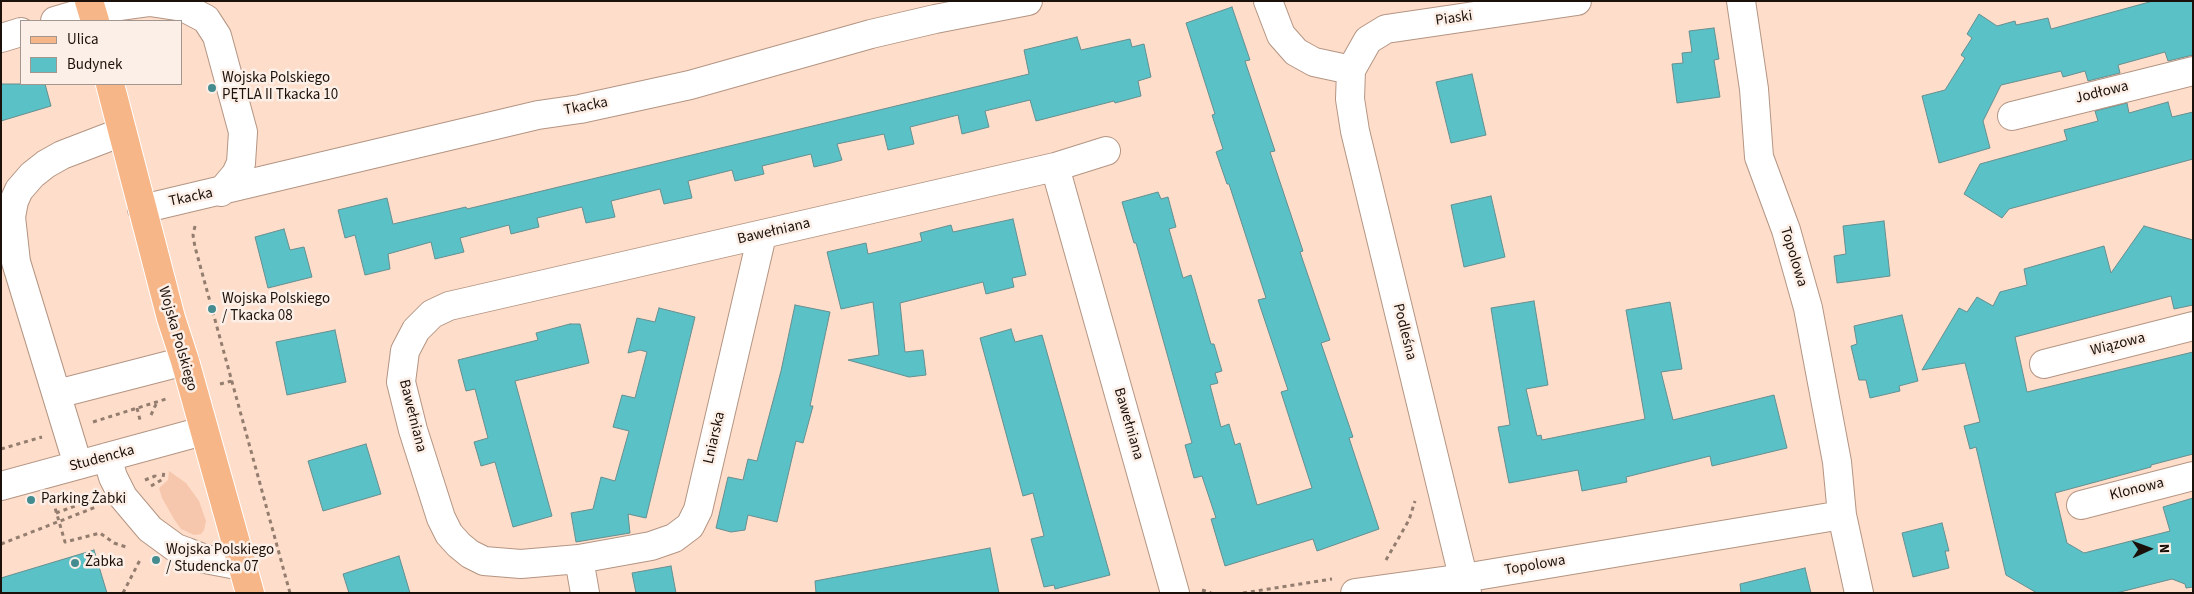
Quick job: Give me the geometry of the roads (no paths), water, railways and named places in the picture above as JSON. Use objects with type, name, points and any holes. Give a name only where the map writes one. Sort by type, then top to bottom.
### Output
[{"type":"main road","name":"Wojska Polskiego","points":[[110,85],[171,318],[185,361],[203,431],[250,593]]},
{"type":"street","name":"Tkacka","points":[[142,209],[221,192],[538,115],[580,109],[690,85],[863,36],[926,21],[1028,1]]},
{"type":"street","points":[[1268,1],[1281,35],[1296,52],[1314,62],[1351,70]]},
{"type":"street","name":"Piaski","points":[[1351,70],[1368,40],[1386,29],[1577,1]]},
{"type":"street","name":"Topolowa","points":[[1741,1],[1754,88],[1759,157],[1786,230],[1808,308],[1837,462],[1842,515],[1860,593]]},
{"type":"street","points":[[59,20],[92,11],[150,2],[183,7],[206,19],[217,36],[242,132],[241,163],[236,174],[221,192]]},
{"type":"street","points":[[1,38],[20,32]]},
{"type":"street","name":"Podleśna","points":[[1351,70],[1350,99],[1355,131],[1466,585]]},
{"type":"street","name":"Jodłowa","points":[[2012,116],[2193,71]]},
{"type":"street","points":[[78,465],[16,262],[11,217],[14,201],[19,190],[32,175],[46,164],[62,155],[122,132]]},
{"type":"street","points":[[1055,167],[1106,151]]},
{"type":"street","name":"Bawełniana","points":[[579,559],[522,564],[484,561],[470,554],[449,534],[435,501],[401,382],[405,352],[416,330],[432,314],[449,306],[1055,167],[1175,593]]},
{"type":"street","name":"Lniarska","points":[[579,559],[666,542],[690,526],[694,518],[762,235]]},
{"type":"street","name":"Wiązowa","points":[[2044,364],[2193,326]]},
{"type":"street","points":[[57,394],[185,361]]},
{"type":"street","name":"Studencka","points":[[1,486],[203,431]]},
{"type":"street","points":[[107,457],[113,477],[123,497],[150,529],[176,548],[192,555],[216,562],[242,566]]},
{"type":"street","name":"Klonowa","points":[[2081,505],[2193,476]]},
{"type":"street","name":"Topolowa","points":[[1348,585],[1466,585],[1842,515]]},
{"type":"street","points":[[579,559],[585,593]]},
{"type":"place","name":"Wojska Polskiego PĘTLA II Tkacka 10","points":[[212,88]]},
{"type":"place","name":"Wojska Polskiego / Tkacka 08","points":[[212,309]]},
{"type":"place","name":"Parking Żabki","points":[[31,500]]},
{"type":"place","name":"Wojska Polskiego / Studencka 07","points":[[156,560]]},
{"type":"place","name":"Żabka","points":[[75,563]]}]
